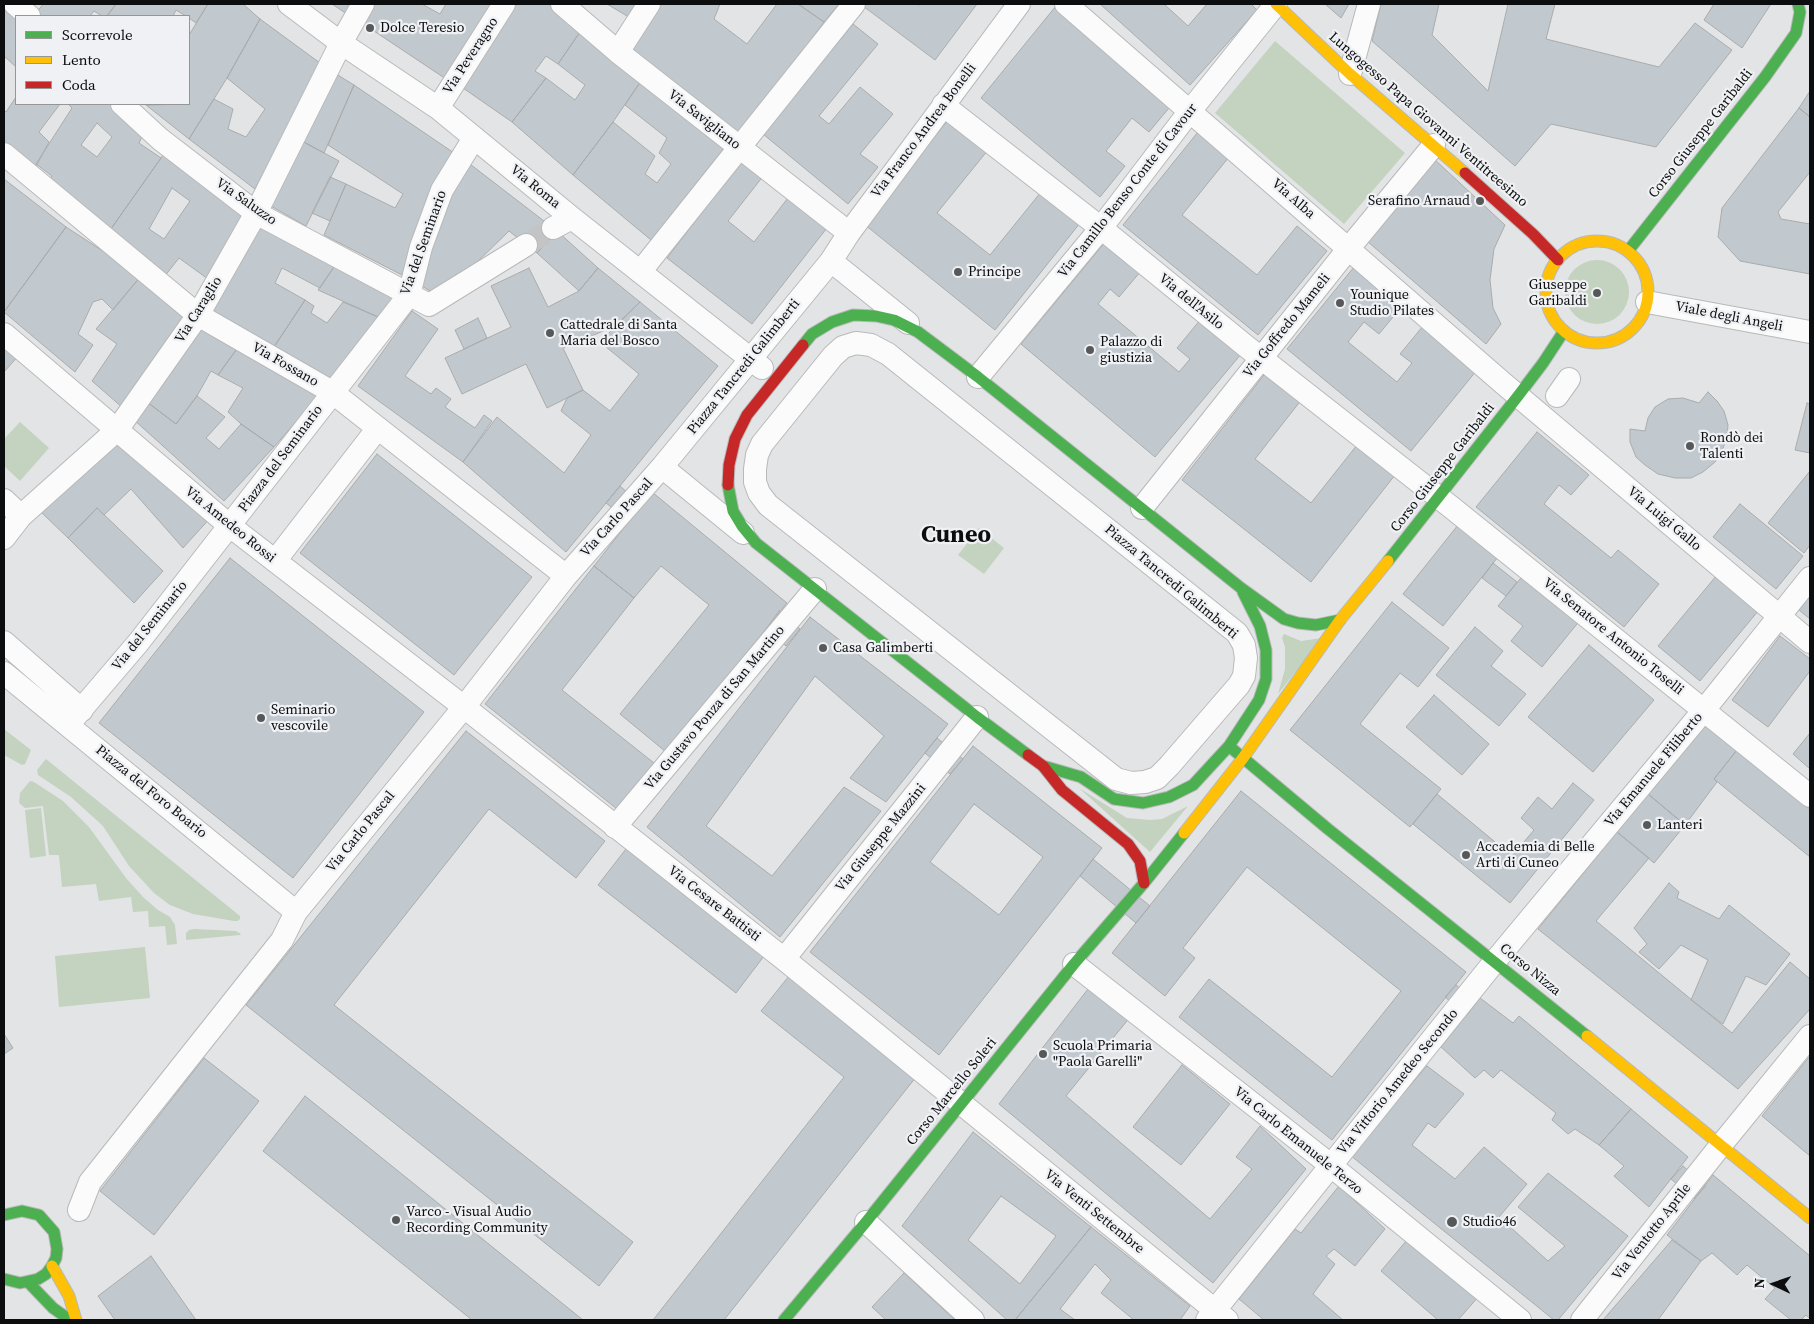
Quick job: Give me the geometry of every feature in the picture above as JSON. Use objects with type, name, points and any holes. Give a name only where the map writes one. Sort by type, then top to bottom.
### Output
[{"type":"street","name":"Via Roma","points":[[289,4],[341,43],[438,108],[474,138],[562,223],[640,272],[775,378]]},
{"type":"street","name":"Via Caraglio","points":[[4,538],[21,516],[118,430],[198,315],[256,213],[341,43],[363,4]]},
{"type":"street","name":"Via Peveragno","points":[[438,108],[504,4]]},
{"type":"street","name":"Via Savigliano","points":[[562,4],[618,52],[849,233]]},
{"type":"street","points":[[618,52],[649,4]]},
{"type":"street","points":[[640,272],[854,4]]},
{"type":"street","name":"Via Franco Andrea Bonelli","points":[[831,261],[849,233],[1019,4]]},
{"type":"street","name":"Via Alba","points":[[1066,4],[1518,396]]},
{"type":"street","name":"Via Camillo Benso Conte di Cavour","points":[[978,378],[1101,228],[1190,110],[1276,4]]},
{"type":"street","name":"Lungogesso Papa Giovanni Ventitreesimo","points":[[1276,4],[1350,74],[1434,145],[1533,234],[1558,260]]},
{"type":"street","points":[[1350,74],[1370,4]]},
{"type":"street","name":"Corso Giuseppe Garibaldi","points":[[1628,251],[1765,77],[1796,33],[1800,12],[1798,4]]},
{"type":"street","name":"Via Saluzzo","points":[[123,105],[160,139],[256,213],[429,305],[526,245]]},
{"type":"street","name":"Via dell'Asilo","points":[[943,105],[1101,228],[1439,498]]},
{"type":"street","name":"Via del Seminario","points":[[332,392],[409,295],[421,247],[442,190],[474,138]]},
{"type":"street","name":"Via Goffredo Mameli","points":[[1142,508],[1349,248],[1434,145]]},
{"type":"street","name":"Via Fossano","points":[[4,154],[198,315],[332,392],[566,576]]},
{"type":"street","points":[[1599,241],[1614,244],[1628,251],[1642,268],[1646,279],[1648,302],[1642,316],[1633,328],[1621,338],[1606,343],[1591,343],[1577,339],[1564,331],[1554,319],[1548,304],[1546,289],[1550,274],[1558,260],[1569,250],[1584,243],[1599,241]]},
{"type":"street","name":"Piazza Tancredi Galimberti","points":[[1144,883],[1140,861],[1128,844],[1062,790],[1043,766],[977,717],[662,467],[831,261],[1241,588],[1284,619],[1316,625],[1340,620]]},
{"type":"street","name":"Viale degli Angeli","points":[[1648,302],[1810,332]]},
{"type":"street","name":"Piazza Tancredi Galimberti","points":[[756,543],[742,526],[734,511],[728,487],[729,465],[735,439],[747,415],[775,378],[812,334],[832,322],[853,315],[876,316],[894,320],[918,332]]},
{"type":"street","name":"Corso Giuseppe Garibaldi","points":[[1340,620],[1439,498],[1543,363],[1564,331]]},
{"type":"street","name":"Via Amedeo Rossi","points":[[4,334],[230,526],[464,707]]},
{"type":"street","name":"Piazza Tancredi Galimberti","points":[[856,343],[871,345],[888,354],[1237,633],[1244,645],[1246,658],[1244,676],[1239,685],[1157,778],[1145,782],[1131,783],[1116,779],[768,505],[759,493],[755,482],[755,469],[757,455],[770,434],[825,364],[843,347],[856,343]]},
{"type":"street","name":"Piazza del Seminario","points":[[230,526],[332,392]]},
{"type":"street","name":"Via Luigi Gallo","points":[[1518,396],[1810,642]]},
{"type":"street","points":[[275,561],[378,428]]},
{"type":"street","name":"Via Carlo Pascal","points":[[80,1210],[90,1182],[282,940],[296,912],[464,707],[566,576],[662,467]]},
{"type":"street","name":"Via Senatore Antonio Toselli","points":[[1439,498],[1810,796]]},
{"type":"street","points":[[4,500],[21,516]]},
{"type":"street","name":"Via del Seminario","points":[[75,717],[138,643],[230,526]]},
{"type":"street","name":"Via Emanuele Filiberto","points":[[1495,961],[1704,710],[1810,578]]},
{"type":"street","name":"Piazza Tancredi Galimberti","points":[[1043,766],[1081,777],[1114,799],[1143,803],[1169,797],[1193,785],[1229,746],[1259,700],[1266,679],[1266,650],[1260,626],[1241,588]]},
{"type":"street","name":"Via Gustavo Ponza di San Martino","points":[[614,827],[815,589]]},
{"type":"street","points":[[1144,883],[1244,758],[1340,620]]},
{"type":"street","name":"Piazza del Foro Boario","points":[[4,642],[75,717],[296,912]]},
{"type":"street","name":"Piazza del Foro Boario","points":[[4,673],[75,717]]},
{"type":"street","name":"Via Cesare Battisti","points":[[464,707],[784,959],[961,1103]]},
{"type":"street","name":"Via Giuseppe Mazzini","points":[[784,959],[977,717]]},
{"type":"street","name":"Corso Nizza","points":[[1229,746],[1328,829],[1495,961],[1810,1218]]},
{"type":"street","name":"Corso Marcello Soleri","points":[[784,1320],[866,1222],[1074,964],[1144,883]]},
{"type":"street","name":"Via Vittorio Amedeo Secondo","points":[[1216,1317],[1331,1166],[1495,961]]},
{"type":"street","name":"Via Carlo Emanuele Terzo","points":[[1074,964],[1331,1166],[1520,1320]]},
{"type":"street","name":"Via Ventotto Aprile","points":[[1582,1320],[1721,1144],[1810,1036]]},
{"type":"street","name":"Via Venti Settembre","points":[[961,1103],[1216,1317]]},
{"type":"street","points":[[4,1279],[20,1284],[29,1283],[46,1274],[56,1258],[57,1249],[57,1239],[50,1225],[39,1215],[30,1212],[7,1211]]},
{"type":"street","points":[[866,1222],[973,1320]]},
{"type":"street","points":[[52,1266],[69,1296],[76,1320]]},
{"type":"street","points":[[29,1283],[53,1308],[70,1320]]},
{"type":"green space","points":[[1275,41],[1405,153],[1344,224],[1215,113]]},
{"type":"green space","points":[[1597,260],[1609,263],[1620,269],[1626,280],[1629,292],[1626,304],[1620,315],[1609,321],[1597,324],[1585,321],[1574,315],[1568,304],[1565,292],[1568,280],[1574,269],[1585,263]]},
{"type":"green space","points":[[20,422],[49,448],[20,481],[4,466],[4,439]]},
{"type":"green space","points":[[979,528],[1004,548],[984,574],[958,555]]},
{"type":"green space","points":[[1284,634],[1301,641],[1322,638],[1278,694],[1285,669],[1285,647],[1282,638]]},
{"type":"green space","points":[[4,729],[31,750],[25,764],[22,765],[4,755]]},
{"type":"green space","points":[[46,759],[240,916],[240,919],[234,921],[193,914],[170,905],[154,893],[129,866],[103,826],[71,797],[38,775],[37,770]]},
{"type":"green space","points":[[30,781],[63,801],[89,827],[126,878],[143,897],[158,910],[170,917],[175,925],[177,944],[167,945],[165,926],[149,927],[148,911],[133,912],[131,897],[99,901],[96,884],[62,887],[59,855],[49,855],[43,806],[25,808],[19,803],[20,793]]},
{"type":"green space","points":[[1079,788],[1127,818],[1162,819],[1188,806],[1150,852]]},
{"type":"green space","points":[[41,808],[46,856],[30,858],[25,810]]},
{"type":"green space","points":[[194,929],[236,931],[241,934],[186,940],[186,933]]},
{"type":"green space","points":[[145,947],[150,998],[59,1007],[55,956]]},
{"type":"building","points":[[4,4],[7,4],[15,15],[15,66],[4,56]]},
{"type":"building","points":[[43,4],[116,4],[108,15],[100,15],[94,11],[91,15],[41,15],[37,12]]},
{"type":"building","points":[[116,4],[208,4],[196,23],[190,19],[190,15],[184,15],[176,10],[174,15],[108,15]]},
{"type":"building","points":[[208,4],[243,4],[260,19],[227,78],[189,139],[146,105],[190,105],[190,33]]},
{"type":"building","points":[[332,4],[357,4],[350,16]]},
{"type":"building","points":[[374,4],[422,4],[440,14],[446,4],[495,4],[446,79],[362,23]]},
{"type":"building","points":[[513,4],[551,4],[582,29],[558,64],[546,56],[535,71],[546,78],[512,122],[463,88]]},
{"type":"building","points":[[607,4],[641,4],[632,19]]},
{"type":"building","points":[[660,4],[720,4],[714,19],[747,44],[777,4],[798,4],[824,22],[739,137],[626,51]]},
{"type":"building","points":[[798,4],[839,4],[824,22]]},
{"type":"building","points":[[865,4],[977,4],[935,60],[863,6]]},
{"type":"building","points":[[1100,4],[1164,4],[1188,26],[1207,4],[1251,4],[1257,10],[1190,85]]},
{"type":"building","points":[[1325,4],[1349,4],[1341,18]]},
{"type":"building","points":[[1381,4],[1439,4],[1432,35],[1488,91],[1508,4],[1555,4],[1546,39],[1659,67],[1695,23],[1732,50],[1656,147],[1551,124],[1515,166],[1372,41]]},
{"type":"building","points":[[1714,4],[1771,4],[1742,48],[1704,20]]},
{"type":"building","points":[[1056,6],[1174,102],[1149,132],[1132,118],[1106,151],[1125,166],[1100,197],[981,98]]},
{"type":"building","points":[[260,19],[320,63],[255,189],[189,139],[214,99],[233,109],[228,129],[246,137],[265,109],[227,78]]},
{"type":"building","points":[[853,24],[878,44],[819,116],[829,124],[860,87],[893,114],[860,154],[878,167],[848,204],[763,134]]},
{"type":"building","points":[[582,29],[641,81],[573,175],[512,122],[546,78],[575,100],[585,85],[558,64]]},
{"type":"building","points":[[333,72],[354,85],[324,153],[300,140]]},
{"type":"building","points":[[641,81],[725,147],[651,240],[573,175],[613,122],[655,156],[645,174],[657,183],[671,164],[659,153],[667,138],[625,105]]},
{"type":"building","points":[[354,85],[457,155],[442,178],[402,275],[324,235],[346,184],[395,208],[403,194],[328,145]]},
{"type":"building","points":[[1810,91],[1810,117],[1799,108]]},
{"type":"building","points":[[15,98],[15,105],[59,105],[39,132],[49,142],[33,172],[4,146],[4,110],[6,112]]},
{"type":"building","points":[[69,105],[113,105],[144,132],[139,143],[161,158],[108,233],[48,182],[52,176],[36,164],[72,108]],"holes":[[[97,123],[112,137],[97,157],[81,145]]]},
{"type":"building","points":[[1799,108],[1810,117],[1810,172],[1778,212],[1781,219],[1810,224],[1810,274],[1740,261],[1718,237],[1722,208]]},
{"type":"building","points":[[949,119],[988,150],[937,213],[990,255],[1041,192],[1080,223],[995,330],[864,224]]},
{"type":"building","points":[[1198,132],[1229,157],[1182,215],[1257,275],[1297,226],[1327,251],[1258,335],[1123,225]]},
{"type":"building","points":[[300,140],[339,161],[306,226],[269,205]]},
{"type":"building","points":[[166,151],[245,214],[208,279],[179,258],[164,277],[108,233]],"holes":[[[172,188],[190,201],[164,239],[149,229]]]},
{"type":"building","points":[[1433,158],[1505,225],[1494,249],[1490,280],[1493,308],[1501,324],[1486,344],[1367,241]]},
{"type":"building","points":[[743,159],[764,175],[728,221],[754,242],[791,194],[830,224],[752,324],[667,258]]},
{"type":"building","points":[[466,161],[557,231],[537,253],[509,231],[470,269],[435,294],[417,283],[435,222]]},
{"type":"building","points":[[330,177],[346,184],[330,221],[312,213]]},
{"type":"building","points":[[4,179],[66,227],[4,312]]},
{"type":"building","points":[[258,218],[338,261],[320,288],[282,268],[275,283],[305,300],[274,347],[209,310]]},
{"type":"building","points":[[66,227],[141,276],[113,310],[102,299],[93,302],[78,334],[93,345],[75,372],[4,312]]},
{"type":"building","points":[[557,231],[598,268],[579,291],[537,253]]},
{"type":"building","name":"Palazzo di giustizia","points":[[1106,241],[1141,271],[1119,297],[1110,289],[1098,304],[1179,372],[1190,359],[1177,348],[1201,319],[1242,353],[1155,457],[1021,344]]},
{"type":"building","points":[[338,261],[401,297],[385,320],[318,290]]},
{"type":"building","points":[[1354,267],[1402,306],[1379,334],[1364,322],[1348,342],[1397,382],[1412,363],[1400,354],[1423,326],[1477,370],[1411,451],[1287,349]]},
{"type":"building","name":"Cattedrale di Santa Maria del Bosco","points":[[529,268],[548,307],[579,291],[598,268],[640,302],[615,326],[563,348],[583,390],[547,408],[526,364],[462,394],[445,358],[511,327],[491,286]]},
{"type":"building","points":[[141,276],[191,317],[123,408],[92,381],[117,344],[96,329]]},
{"type":"building","points":[[305,300],[314,306],[311,313],[327,323],[343,302],[385,320],[334,380],[274,347]]},
{"type":"building","points":[[640,302],[718,366],[566,552],[463,462],[497,417],[564,473],[591,435],[561,411],[567,398],[583,390],[610,411],[639,374],[600,342]]},
{"type":"building","points":[[412,311],[438,329],[405,376],[431,394],[436,388],[451,399],[445,407],[475,428],[484,415],[492,421],[463,462],[358,386]]},
{"type":"building","points":[[478,318],[487,338],[464,349],[455,330]]},
{"type":"building","points":[[200,322],[239,346],[218,375],[211,371],[197,396],[176,424],[147,402]]},
{"type":"building","points":[[4,339],[20,354],[4,372]]},
{"type":"building","points":[[239,346],[321,393],[274,447],[241,424],[228,412],[243,388],[218,375]]},
{"type":"building","points":[[1267,371],[1302,399],[1255,459],[1311,503],[1357,445],[1395,475],[1311,582],[1182,480]]},
{"type":"building","points":[[1708,392],[1724,411],[1728,425],[1727,437],[1722,451],[1715,462],[1703,472],[1691,478],[1675,478],[1658,474],[1636,457],[1630,442],[1630,429],[1645,431],[1648,418],[1655,407],[1668,399],[1683,398],[1699,403]]},
{"type":"building","points":[[197,396],[225,417],[206,438],[219,449],[241,424],[274,447],[224,501],[133,419],[147,402],[176,424]]},
{"type":"building","points":[[1807,403],[1810,404],[1810,453],[1795,450]]},
{"type":"building","points":[[1537,432],[1589,475],[1571,495],[1559,485],[1544,504],[1611,558],[1618,550],[1659,584],[1624,627],[1476,507]]},
{"type":"building","points":[[118,435],[212,516],[183,548],[131,489],[104,515],[97,508],[68,538],[39,510]]},
{"type":"building","points":[[377,454],[532,577],[454,675],[300,553]]},
{"type":"building","points":[[1810,471],[1810,545],[1804,553],[1768,523]]},
{"type":"building","points":[[620,486],[642,505],[629,521],[606,503]]},
{"type":"building","points":[[652,492],[787,603],[666,752],[620,714],[709,605],[661,566],[634,598],[594,566]]},
{"type":"building","points":[[1740,504],[1803,556],[1776,589],[1713,537]]},
{"type":"building","points":[[97,508],[163,571],[134,603],[68,538]]},
{"type":"building","points":[[1458,525],[1498,557],[1443,626],[1403,594]]},
{"type":"building","name":"Seminario vescovile","points":[[230,558],[424,712],[293,878],[99,723]]},
{"type":"building","points":[[1493,563],[1517,582],[1506,596],[1482,578]]},
{"type":"building","points":[[594,566],[634,598],[562,690],[654,763],[617,809],[485,704]]},
{"type":"building","points":[[1525,573],[1581,619],[1542,667],[1511,641],[1523,626],[1498,606]]},
{"type":"building","points":[[1717,575],[1759,610],[1700,681],[1658,646]]},
{"type":"building","points":[[1810,596],[1810,619],[1799,610]]},
{"type":"building","points":[[1392,602],[1449,648],[1418,687],[1400,673],[1360,724],[1441,789],[1410,827],[1290,730]]},
{"type":"building","points":[[779,611],[800,629],[786,646],[766,629]]},
{"type":"building","points":[[810,617],[948,724],[886,802],[850,778],[884,736],[815,676],[706,826],[772,876],[844,787],[881,811],[780,937],[647,827]]},
{"type":"building","points":[[1475,627],[1503,651],[1491,666],[1526,694],[1499,726],[1436,675]]},
{"type":"building","points":[[1780,636],[1810,659],[1810,671],[1768,727],[1732,700]]},
{"type":"building","points":[[1589,645],[1654,700],[1593,772],[1528,717]]},
{"type":"building","points":[[1434,695],[1489,744],[1462,775],[1406,727]]},
{"type":"building","points":[[1709,720],[1737,750],[1714,779],[1717,782],[1685,825],[1648,794]]},
{"type":"building","points":[[466,731],[605,841],[576,878],[489,809],[334,1005],[633,1242],[599,1286],[246,1005]]},
{"type":"building","points":[[1810,733],[1810,769],[1793,754]]},
{"type":"building","points":[[937,738],[963,759],[950,774],[925,753]]},
{"type":"building","points":[[973,746],[1102,848],[939,1055],[810,952]],"holes":[[[974,804],[1043,857],[999,915],[930,862]]]},
{"type":"building","points":[[1737,750],[1810,809],[1810,857],[1714,779]]},
{"type":"building","points":[[1573,783],[1594,800],[1510,903],[1413,824],[1437,794],[1512,856],[1534,830],[1521,818],[1538,797],[1552,809]]},
{"type":"building","points":[[1241,791],[1466,972],[1332,1140],[1179,1017],[1209,979],[1332,1077],[1401,991],[1247,867],[1183,948],[1195,958],[1165,996],[1112,953]]},
{"type":"building","points":[[1648,794],[1685,825],[1654,863],[1617,832]]},
{"type":"building","points":[[1617,832],[1649,858],[1596,921],[1732,1033],[1790,962],[1810,979],[1810,1009],[1738,1089],[1538,929]]},
{"type":"building","points":[[626,849],[764,956],[736,993],[598,885]]},
{"type":"building","points":[[1093,859],[1150,906],[1136,923],[1080,876]]},
{"type":"building","points":[[1669,883],[1679,892],[1677,898],[1719,919],[1729,905],[1790,954],[1766,985],[1746,976],[1723,1024],[1691,1000],[1708,960],[1681,945],[1659,969],[1639,952],[1647,944],[1634,928]]},
{"type":"building","points":[[789,976],[916,1077],[724,1320],[653,1320],[844,1077],[761,1011]]},
{"type":"building","points":[[1095,980],[1135,1011],[1066,1096],[1210,1219],[1252,1169],[1236,1157],[1260,1126],[1306,1169],[1213,1283],[999,1104]]},
{"type":"building","points":[[1456,985],[1477,1002],[1467,1015],[1445,997]]},
{"type":"building","points":[[1480,998],[1513,1023],[1519,1016],[1631,1109],[1599,1145],[1575,1129],[1568,1134],[1552,1120],[1556,1113],[1501,1070],[1493,1078],[1484,1070],[1475,1078],[1441,1047]]},
{"type":"building","points":[[4,1034],[13,1048],[4,1054]]},
{"type":"building","points":[[1810,1056],[1810,1156],[1762,1116]]},
{"type":"building","points":[[204,1058],[259,1101],[154,1235],[100,1191]]},
{"type":"building","points":[[1182,1065],[1230,1104],[1181,1165],[1133,1127]]},
{"type":"building","points":[[1427,1066],[1464,1094],[1435,1128],[1428,1123],[1412,1145],[1455,1179],[1484,1147],[1527,1184],[1499,1217],[1548,1261],[1565,1246],[1518,1207],[1548,1173],[1628,1236],[1558,1320],[1554,1320],[1350,1155]]},
{"type":"building","points":[[305,1096],[583,1320],[472,1320],[263,1151]]},
{"type":"building","points":[[1631,1109],[1688,1157],[1649,1207],[1614,1176],[1624,1166],[1599,1145]]},
{"type":"building","points":[[973,1132],[1091,1227],[1015,1320],[1007,1320],[902,1226]],"holes":[[[1001,1196],[1056,1236],[1020,1284],[968,1240]]]},
{"type":"building","points":[[1683,1166],[1706,1186],[1694,1199],[1671,1179]]},
{"type":"building","points":[[1713,1175],[1810,1256],[1810,1319],[1806,1315],[1801,1320],[1791,1320],[1765,1299],[1775,1288],[1747,1265],[1737,1275],[1712,1253],[1701,1261],[1667,1235]]},
{"type":"building","points":[[1339,1186],[1385,1229],[1355,1266],[1334,1249],[1326,1256],[1335,1264],[1313,1294],[1343,1320],[1264,1320],[1239,1299],[1295,1229],[1301,1233]]},
{"type":"building","points":[[1091,1227],[1190,1306],[1180,1320],[1134,1320],[1101,1293],[1111,1280],[1095,1264],[1060,1309],[1075,1320],[1015,1320]]},
{"type":"building","points":[[1407,1240],[1479,1296],[1458,1320],[1438,1320],[1381,1271]]},
{"type":"building","points":[[1672,1240],[1701,1261],[1658,1320],[1603,1320]]},
{"type":"building","points":[[151,1256],[196,1320],[115,1320],[98,1296]]},
{"type":"building","points":[[904,1273],[955,1320],[886,1320],[872,1307]]},
{"type":"tunnel","points":[[526,245],[553,228]]},
{"type":"traffic: fast","points":[[1628,251],[1765,77],[1796,33],[1800,12],[1798,4]]},
{"type":"traffic: fast","points":[[803,345],[812,334],[832,322],[853,315],[876,316],[894,320],[918,332],[978,377],[1241,588],[1284,619],[1316,625],[1340,620]]},
{"type":"traffic: fast","points":[[1388,561],[1518,396],[1564,331]]},
{"type":"traffic: fast","points":[[728,485],[733,511],[756,543],[1028,755]]},
{"type":"traffic: fast","points":[[1043,766],[1081,777],[1114,799],[1143,803],[1169,797],[1193,785],[1229,746],[1259,700],[1266,679],[1266,650],[1260,626],[1243,592]]},
{"type":"traffic: fast","points":[[1230,747],[1328,829],[1587,1036]]},
{"type":"traffic: fast","points":[[784,1320],[866,1222],[1074,964],[1144,883],[1184,833]]},
{"type":"traffic: fast","points":[[4,1215],[22,1211],[39,1215],[54,1232],[57,1249],[56,1258],[52,1266],[46,1274],[38,1279],[20,1283],[4,1279]]},
{"type":"traffic: fast","points":[[29,1283],[53,1308],[70,1320]]},
{"type":"traffic: slow","points":[[1276,4],[1350,74],[1465,173]]},
{"type":"traffic: slow","points":[[1597,241],[1616,245],[1633,256],[1644,273],[1648,292],[1644,311],[1633,328],[1616,339],[1597,343],[1578,339],[1561,328],[1550,311],[1546,292],[1550,273],[1561,256],[1578,245],[1597,241]]},
{"type":"traffic: slow","points":[[1184,833],[1243,758],[1340,620],[1388,561]]},
{"type":"traffic: slow","points":[[1587,1036],[1810,1218]]},
{"type":"traffic: slow","points":[[52,1266],[69,1296],[76,1320]]},
{"type":"traffic: jam","points":[[1465,173],[1533,234],[1558,260]]},
{"type":"traffic: jam","points":[[728,485],[729,465],[735,439],[747,415],[803,345]]},
{"type":"traffic: jam","points":[[1028,755],[1043,766],[1062,790],[1128,844],[1140,861],[1144,883]]},
{"type":"place","name":"Dolce Teresio","points":[[370,28]]},
{"type":"place","name":"Serafino Arnaud","points":[[1480,201]]},
{"type":"place","name":"Principe","points":[[958,272]]},
{"type":"place","name":"Giuseppe Garibaldi","points":[[1597,293]]},
{"type":"place","name":"Younique Studio Pilates","points":[[1340,303]]},
{"type":"place","name":"Cattedrale di Santa Maria del Bosco","points":[[550,333]]},
{"type":"place","name":"Palazzo di giustizia","points":[[1090,350]]},
{"type":"place","name":"Rondò dei Talenti","points":[[1690,446]]},
{"type":"place","name":"Casa Galimberti","points":[[823,648]]},
{"type":"place","name":"Seminario vescovile","points":[[261,718]]},
{"type":"place","name":"Lanteri","points":[[1647,825]]},
{"type":"place","name":"Accademia di Belle Arti di Cuneo","points":[[1466,855]]},
{"type":"place","name":"Scuola Primaria \"Paola Garelli\"","points":[[1043,1054]]},
{"type":"place","name":"Varco - Visual Audio Recording Community","points":[[396,1220]]},
{"type":"place","name":"Studio46","points":[[1452,1222]]},
{"type":"district","name":"Cuneo","points":[[956,536]]}]
